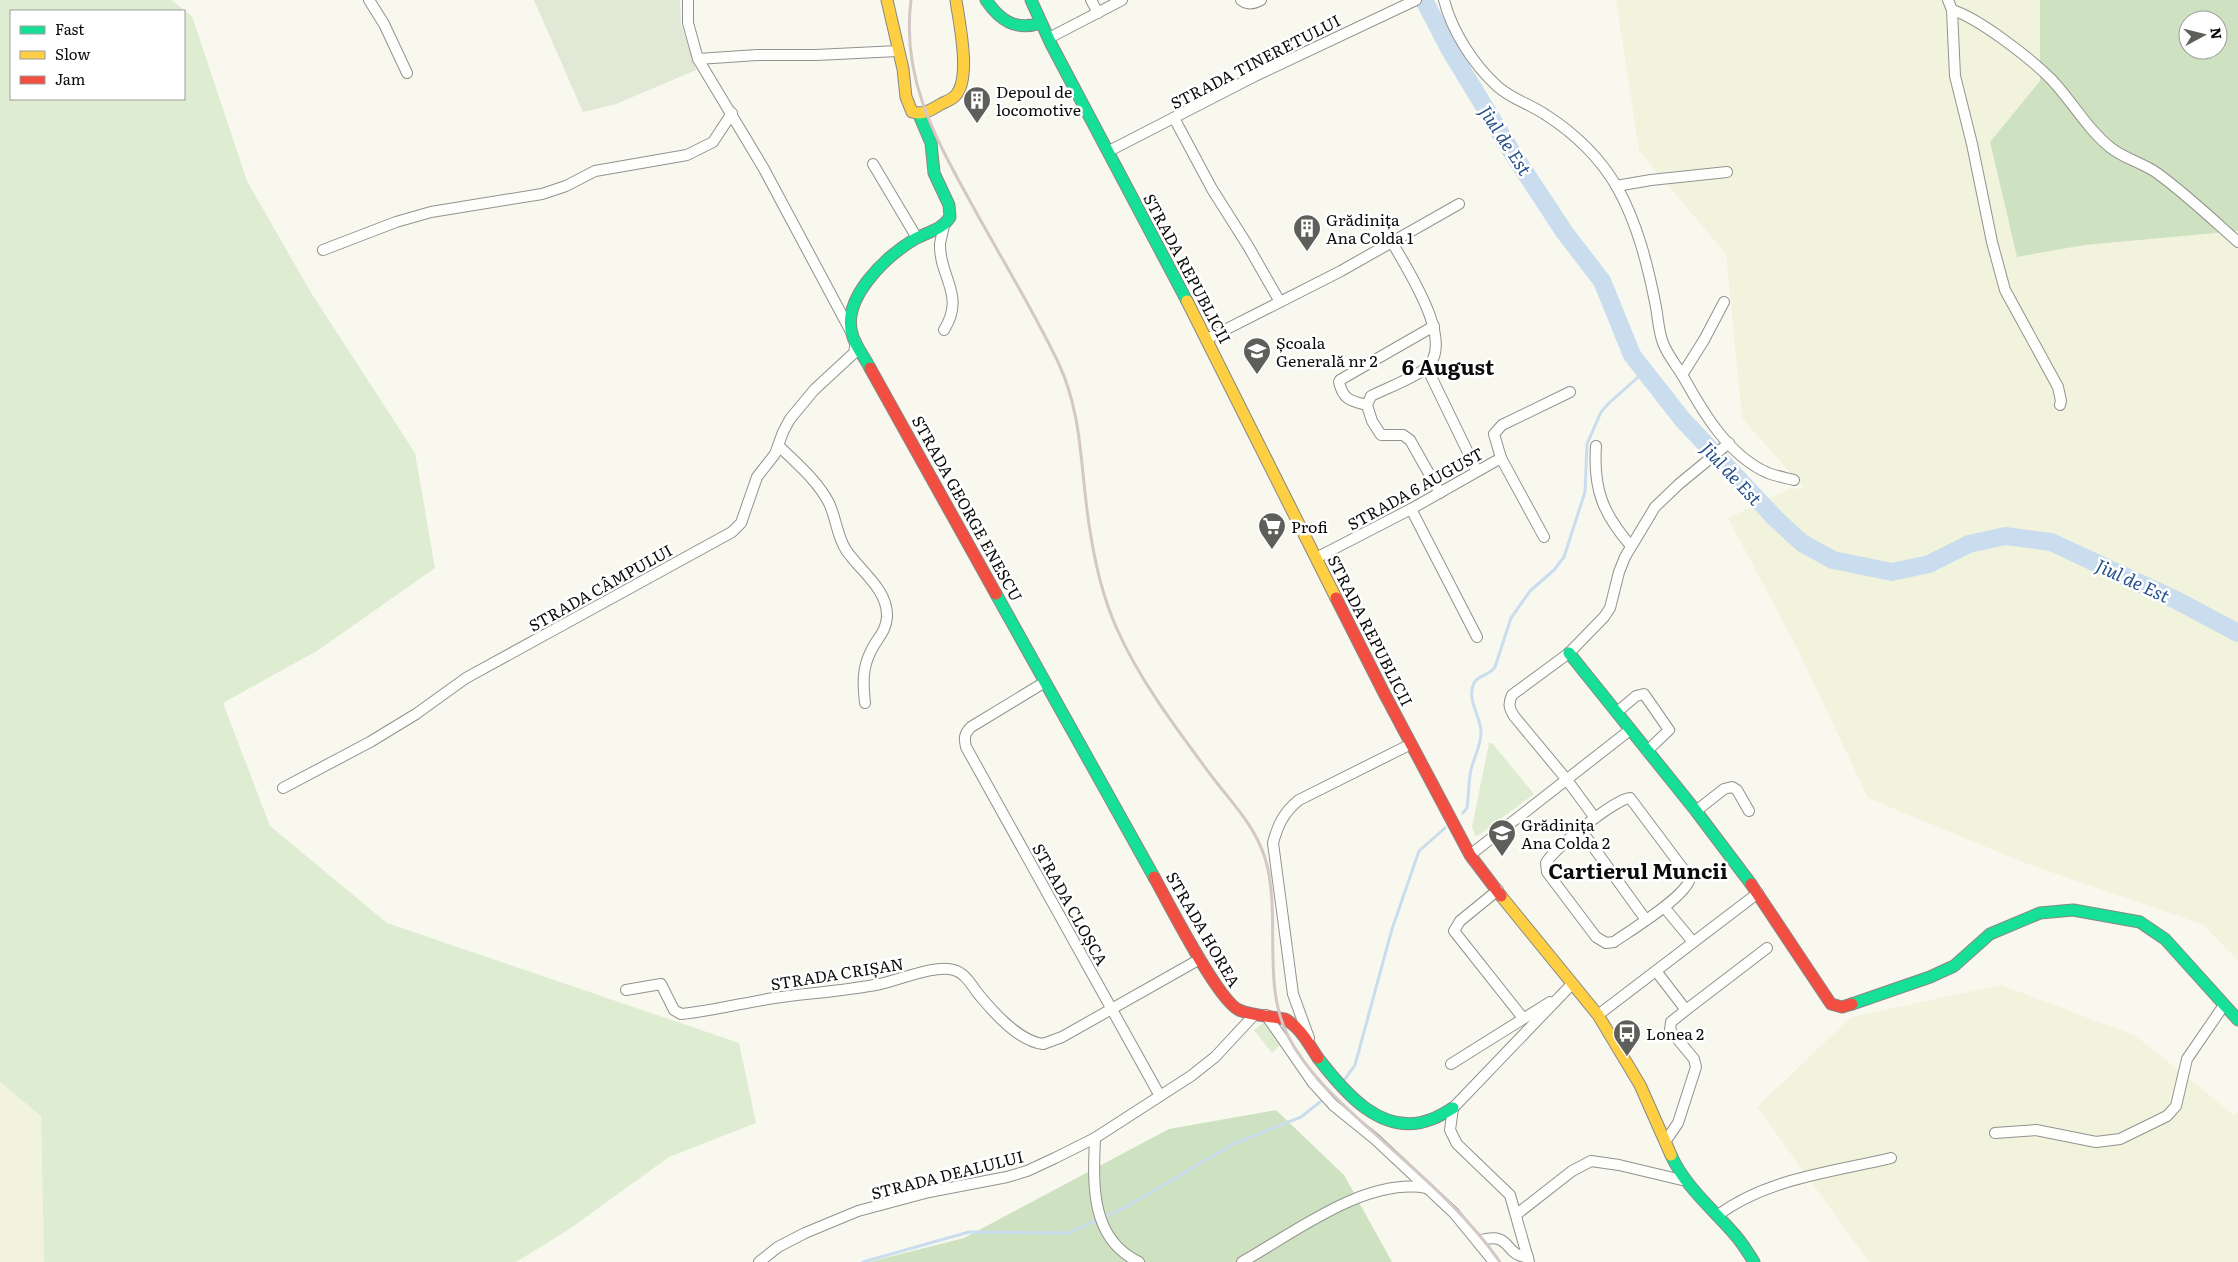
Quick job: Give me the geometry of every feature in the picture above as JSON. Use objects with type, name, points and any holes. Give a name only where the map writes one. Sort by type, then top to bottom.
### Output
[{"type":"street","points":[[369,0],[384,24],[407,72]]},
{"type":"street","name":"STRADA GEORGE ENESCU","points":[[688,0],[688,23],[698,59],[764,169],[857,343],[1045,682]]},
{"type":"street","points":[[887,0],[909,106],[912,112],[919,115],[926,114],[955,96],[961,83],[963,53],[956,0]]},
{"type":"street","points":[[986,0],[999,17],[1011,26],[1030,27],[1041,23]]},
{"type":"street","name":"STRADA REPUBLICII","points":[[1031,0],[1041,23],[1207,339],[1411,744],[1470,855],[1598,1015],[1640,1085],[1676,1166],[1686,1181],[1738,1238],[1754,1262]]},
{"type":"street","points":[[1091,0],[1098,12]]},
{"type":"street","points":[[1049,38],[1122,0]]},
{"type":"street","points":[[1240,0],[1247,3],[1255,3],[1261,0]]},
{"type":"street","name":"STRADA TINERETULUI","points":[[1109,151],[1263,72],[1416,0]]},
{"type":"street","points":[[1444,0],[1447,12],[1466,47],[1477,64],[1497,87],[1568,130],[1592,154],[1616,186],[1634,224],[1642,247],[1662,341],[1702,410],[1729,443],[1745,458],[1764,470],[1794,480]]},
{"type":"street","points":[[1948,0],[1952,10],[1955,76],[2005,290],[2058,388],[2060,405]]},
{"type":"street","points":[[1952,10],[1965,14],[2006,42],[2051,79],[2098,136],[2111,148],[2131,161],[2155,172],[2180,191],[2238,242]]},
{"type":"street","points":[[698,59],[758,55],[898,51]]},
{"type":"street","points":[[323,250],[396,222],[422,215],[457,207],[542,194],[566,186],[595,171],[687,155],[713,142],[722,132],[732,113]]},
{"type":"street","points":[[857,343],[850,320],[858,295],[888,259],[917,238],[944,225],[950,219],[951,211],[934,173],[930,143],[919,115]]},
{"type":"street","points":[[1174,118],[1212,189],[1280,302]]},
{"type":"street","points":[[872,164],[917,238]]},
{"type":"street","points":[[1616,186],[1651,180],[1727,172]]},
{"type":"street","points":[[1207,339],[1280,302],[1459,204]]},
{"type":"street","points":[[944,225],[940,244],[952,292],[952,307],[949,321],[944,330]]},
{"type":"street","points":[[1392,242],[1434,326],[1435,354],[1427,368],[1371,396],[1367,405],[1372,421],[1381,435],[1403,435],[1410,440],[1440,493]]},
{"type":"street","points":[[1682,375],[1724,302]]},
{"type":"street","points":[[1367,405],[1349,401],[1343,396],[1340,380],[1434,326]]},
{"type":"street","name":"STRADA CÂMPULUI","points":[[282,788],[416,714],[466,678],[732,532],[741,523],[757,477],[779,446],[783,432],[795,411],[814,390],[854,353],[857,343]]},
{"type":"street","points":[[1427,368],[1477,471]]},
{"type":"street","points":[[1544,537],[1501,458],[1494,434],[1496,429],[1570,392]]},
{"type":"street","points":[[1595,818],[1567,780],[1514,716],[1509,708],[1509,702],[1512,695],[1569,653],[1604,618],[1610,608],[1619,572],[1630,546],[1656,507],[1666,495],[1729,443]]},
{"type":"street","points":[[779,446],[814,480],[828,502],[847,550],[877,586],[884,600],[887,615],[885,631],[871,650],[862,680],[865,703]]},
{"type":"street","points":[[1596,446],[1594,470],[1600,497],[1614,527],[1630,546]]},
{"type":"street","name":"STRADA 6 AUGUST","points":[[1316,558],[1411,509],[1501,458]]},
{"type":"street","points":[[1411,509],[1477,637]]},
{"type":"street","points":[[1569,653],[1696,811],[1758,893],[1831,1004],[1842,1007],[1874,998],[1930,977],[1954,966],[1990,934],[2040,913],[2073,910],[2140,922],[2153,929],[2238,1020]]},
{"type":"street","name":"STRADA CLOȘCA","points":[[1045,682],[970,727],[966,732],[966,747],[1160,1096]]},
{"type":"street","name":"STRADA HOREA","points":[[1045,682],[1200,958],[1229,1004],[1240,1010],[1291,1022],[1299,1029],[1336,1081],[1383,1119],[1410,1126],[1430,1122],[1453,1108]]},
{"type":"street","points":[[1617,712],[1636,696],[1644,694],[1669,730],[1647,751]]},
{"type":"street","points":[[1470,855],[1630,730]]},
{"type":"street","points":[[1315,1054],[1293,994],[1273,843],[1277,825],[1287,810],[1299,800],[1411,744]]},
{"type":"street","points":[[1696,811],[1724,789],[1732,787],[1737,790],[1749,811]]},
{"type":"street","points":[[1625,798],[1632,799],[1690,878],[1687,887],[1664,907],[1614,942],[1606,944],[1601,942],[1545,867],[1548,859],[1595,818],[1625,798]]},
{"type":"street","points":[[1581,830],[1646,920]]},
{"type":"street","points":[[1498,890],[1460,921],[1454,932],[1523,1018]]},
{"type":"street","points":[[1598,1015],[1758,893]]},
{"type":"street","points":[[1664,907],[1693,942]]},
{"type":"street","points":[[1665,1142],[1678,1123],[1696,1066],[1694,1059],[1670,1030],[1671,1022],[1766,948]]},
{"type":"street","name":"STRADA CRIȘAN","points":[[626,990],[661,984],[674,1010],[681,1014],[774,998],[854,988],[941,969],[953,969],[960,972],[981,998],[1008,1024],[1026,1038],[1043,1044],[1062,1037],[1200,958]]},
{"type":"street","points":[[1656,971],[1686,1010]]},
{"type":"street","points":[[1529,1259],[1510,1194],[1456,1144],[1450,1130],[1453,1108],[1572,984]]},
{"type":"street","points":[[1451,1064],[1563,993]]},
{"type":"street","points":[[1995,1132],[2036,1130],[2096,1142],[2120,1139],[2167,1116],[2176,1106],[2187,1059],[2224,1005]]},
{"type":"street","points":[[1261,1014],[1275,1025],[1296,1061],[1333,1105],[1375,1139],[1454,1213],[1494,1262]]},
{"type":"street","name":"STRADA DEALULUI","points":[[759,1262],[778,1247],[805,1233],[858,1211],[929,1192],[985,1183],[1020,1173],[1095,1138],[1191,1076],[1215,1057],[1261,1014]]},
{"type":"street","points":[[1095,1138],[1095,1195],[1099,1219],[1121,1250],[1139,1262]]},
{"type":"street","points":[[1718,1214],[1746,1196],[1799,1178],[1891,1158]]},
{"type":"street","points":[[1516,1214],[1582,1163],[1590,1161],[1619,1165],[1686,1181]]},
{"type":"street","points":[[1242,1262],[1333,1208],[1360,1196],[1382,1189],[1416,1186],[1427,1188]]},
{"type":"street","points":[[1478,1241],[1495,1237],[1500,1238],[1517,1255],[1529,1259]]},
{"type":"green space","points":[[0,0],[171,0],[184,10],[10,10],[10,100],[185,100],[185,11],[192,16],[247,181],[310,291],[415,453],[435,568],[317,651],[223,703],[270,826],[387,923],[739,1043],[756,1123],[669,1157],[568,1230],[516,1262],[44,1262],[41,1116],[0,1082]]},
{"type":"green space","points":[[534,0],[680,0],[681,24],[696,70],[616,104],[583,112]]},
{"type":"green space","points":[[1616,0],[2040,0],[2040,81],[1990,142],[2017,257],[2085,245],[2238,231],[2238,961],[2204,925],[2025,863],[1868,798],[1797,648],[1728,518],[1789,489],[1804,488],[1742,418],[1726,254],[1639,151]]},
{"type":"green space","points":[[2040,0],[2238,0],[2238,231],[2085,245],[2017,257],[1990,142],[2040,81]]},
{"type":"green space","points":[[1489,743],[1492,743],[1534,794],[1479,835],[1475,836],[1472,827]]},
{"type":"green space","points":[[2001,985],[2136,1036],[2234,1115],[2238,1112],[2238,1262],[1869,1262],[1757,1107],[1851,1017]]},
{"type":"green space","points":[[1267,1020],[1281,1044],[1272,1053],[1254,1030]]},
{"type":"green space","points":[[0,1082],[41,1116],[44,1262],[0,1262]]},
{"type":"green space","points":[[1276,1110],[1344,1175],[1392,1262],[869,1262],[964,1238],[1169,1129]]},
{"type":"waterway","name":"Jiul de Est","points":[[1424,0],[1450,50],[1513,154],[1565,233],[1602,281],[1632,355],[1682,419],[1775,518],[1802,543],[1833,560],[1892,572],[1929,564],[1969,544],[2005,536],[2051,542],[2178,601],[2238,633]]},
{"type":"waterway","points":[[1463,813],[1467,808],[1470,775],[1481,737],[1472,696],[1474,683],[1478,678],[1495,667],[1511,618],[1530,591],[1554,570],[1564,557],[1585,492],[1587,444],[1601,412],[1645,371]]},
{"type":"waterway","points":[[1345,1079],[1355,1065],[1392,929],[1419,851],[1445,828]]},
{"type":"waterway","points":[[863,1262],[969,1232],[1068,1233],[1126,1207],[1233,1144],[1301,1117],[1320,1102]]},
{"type":"railway","points":[[911,0],[909,28],[911,55],[916,81],[924,106],[945,154],[1038,322],[1066,382],[1080,442],[1093,551],[1103,591],[1117,629],[1136,667],[1159,704],[1255,834],[1265,858],[1270,879],[1272,902],[1275,994],[1280,1016],[1288,1036],[1305,1064],[1326,1088],[1441,1194],[1472,1227],[1500,1262]]},
{"type":"traffic: fast","points":[[986,0],[997,14],[1016,25],[1024,26],[1041,23]]},
{"type":"traffic: fast","points":[[1031,0],[1051,44],[1187,301]]},
{"type":"traffic: fast","points":[[870,368],[853,337],[850,323],[853,308],[859,294],[868,280],[891,256],[915,239],[939,228],[950,217],[949,205],[934,173],[931,143],[919,115]]},
{"type":"traffic: fast","points":[[996,594],[1154,877]]},
{"type":"traffic: fast","points":[[1569,653],[1696,811],[1751,884]]},
{"type":"traffic: fast","points":[[1852,1004],[1930,977],[1954,966],[1990,934],[2040,913],[2073,910],[2140,922],[2165,939],[2238,1020]]},
{"type":"traffic: fast","points":[[1318,1058],[1340,1085],[1366,1109],[1397,1123],[1414,1124],[1432,1119],[1453,1108]]},
{"type":"traffic: fast","points":[[1671,1155],[1684,1178],[1736,1236],[1754,1262]]},
{"type":"traffic: slow","points":[[887,0],[903,69],[906,97],[912,112],[920,113],[931,110],[952,99],[960,88],[964,64],[956,0]]},
{"type":"traffic: slow","points":[[1187,301],[1336,598]]},
{"type":"traffic: slow","points":[[1501,896],[1598,1015],[1640,1085],[1671,1155]]},
{"type":"traffic: jam","points":[[870,368],[996,594]]},
{"type":"traffic: jam","points":[[1336,598],[1470,855],[1501,896]]},
{"type":"traffic: jam","points":[[1154,877],[1207,971],[1230,1003],[1244,1012],[1285,1019],[1300,1031],[1318,1058]]},
{"type":"traffic: jam","points":[[1751,884],[1831,1004],[1842,1007],[1852,1004]]},
{"type":"place","name":"Depoul de locomotive","points":[[977,124]]},
{"type":"place","name":"Grădinița Ana Colda 1","points":[[1307,252]]},
{"type":"place","name":"Școala Generală nr 2","points":[[1257,375]]},
{"type":"place","name":"Profi","points":[[1272,550]]},
{"type":"place","name":"Grădinița Ana Colda 2","points":[[1502,857]]},
{"type":"place","name":"Lonea 2","points":[[1627,1057]]},
{"type":"district","name":"6 August","points":[[1448,365]]},
{"type":"district","name":"Cartierul Muncii","points":[[1638,869]]}]
